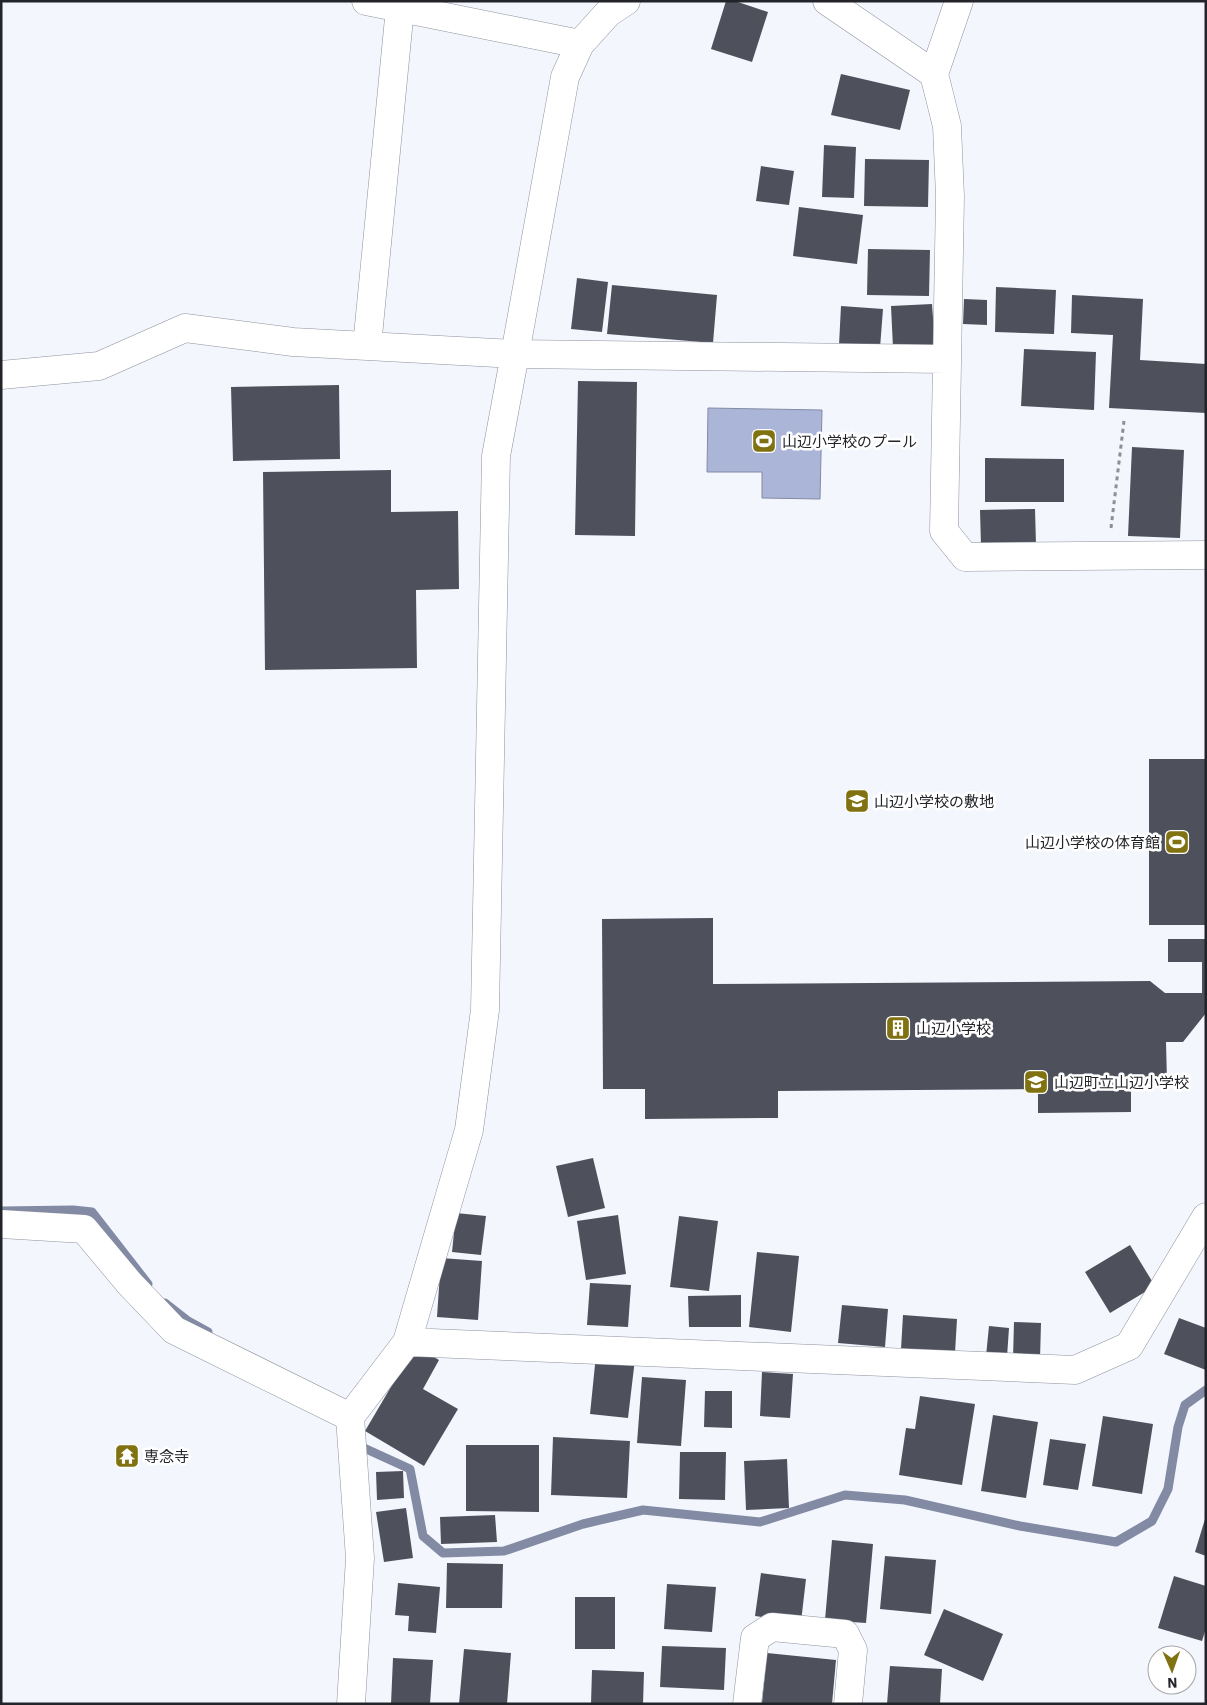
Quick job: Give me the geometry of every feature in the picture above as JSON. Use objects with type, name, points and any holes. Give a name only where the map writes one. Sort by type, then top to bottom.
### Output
[{"type":"street","points":[[366,1],[580,44]]},
{"type":"street","points":[[351,1704],[360,1558],[350,1418],[408,1342],[469,1130],[485,1010],[496,456],[565,77],[580,44],[608,13],[626,1]]},
{"type":"street","points":[[827,1],[934,74]]},
{"type":"street","points":[[959,1],[934,74],[948,126],[950,196],[944,531],[965,556],[1206,555]]},
{"type":"street","points":[[367,346],[400,8]]},
{"type":"street","points":[[1,375],[99,366],[185,328],[293,342],[515,354],[946,360]]},
{"type":"street","points":[[408,1342],[1075,1370],[1129,1346],[1206,1217]]},
{"type":"street","points":[[1,1224],[84,1228],[130,1284],[174,1330],[350,1418]]},
{"type":"street","points":[[747,1704],[755,1638],[772,1627],[845,1634],[853,1650],[848,1704]]},
{"type":"path","points":[[1108,556],[1124,421]]},
{"type":"water","name":"山辺小学校のプール","points":[[708,408],[822,410],[820,499],[762,498],[762,472],[707,472]]},
{"type":"building","points":[[726,1],[735,1],[768,12],[752,62],[711,49]]},
{"type":"building","points":[[841,74],[910,90],[900,130],[831,115]]},
{"type":"building","points":[[824,145],[856,147],[854,198],[822,197]]},
{"type":"building","points":[[865,159],[929,160],[928,207],[864,206]]},
{"type":"building","points":[[761,166],[794,171],[789,205],[756,201]]},
{"type":"building","points":[[799,207],[863,215],[857,264],[793,256]]},
{"type":"building","points":[[868,249],[930,250],[929,296],[867,295]]},
{"type":"building","points":[[577,278],[608,282],[602,332],[571,329]]},
{"type":"building","points":[[612,285],[717,295],[713,343],[607,334]]},
{"type":"building","points":[[996,287],[1056,290],[1054,334],[995,332]]},
{"type":"building","points":[[1072,295],[1143,299],[1140,360],[1206,364],[1206,413],[1109,408],[1113,335],[1071,333]]},
{"type":"building","points":[[964,299],[987,300],[987,325],[963,324]]},
{"type":"building","points":[[932,304],[935,346],[893,348],[891,306]]},
{"type":"building","points":[[841,306],[883,309],[880,348],[839,345]]},
{"type":"building","points":[[1024,349],[1096,352],[1094,410],[1021,406]]},
{"type":"building","points":[[578,381],[637,382],[635,536],[575,535]]},
{"type":"building","points":[[339,385],[340,459],[233,461],[231,387]]},
{"type":"building","points":[[1132,447],[1184,450],[1180,538],[1128,536]]},
{"type":"building","points":[[985,458],[1064,459],[1064,502],[985,502]]},
{"type":"building","points":[[391,470],[391,512],[458,511],[459,589],[416,590],[417,668],[265,670],[263,472]]},
{"type":"building","points":[[1035,509],[1036,545],[981,546],[980,510]]},
{"type":"building","name":"山辺小学校の体育館","points":[[1149,759],[1206,759],[1206,925],[1149,925]]},
{"type":"building","name":"山辺小学校","points":[[713,918],[713,984],[1150,981],[1165,993],[1202,993],[1202,962],[1168,962],[1168,939],[1206,939],[1206,1013],[1183,1042],[1166,1042],[1167,1082],[1131,1082],[1131,1112],[1038,1113],[1038,1089],[778,1091],[778,1118],[645,1119],[645,1089],[603,1089],[602,919]]},
{"type":"building","points":[[593,1158],[605,1208],[568,1217],[556,1166]]},
{"type":"building","points":[[456,1213],[486,1216],[481,1255],[452,1252]]},
{"type":"building","points":[[618,1215],[626,1274],[586,1280],[577,1221]]},
{"type":"building","points":[[679,1216],[718,1221],[709,1291],[670,1287]]},
{"type":"building","points":[[1130,1245],[1155,1286],[1110,1313],[1085,1272]]},
{"type":"building","points":[[757,1252],[799,1256],[791,1332],[749,1327]]},
{"type":"building","points":[[441,1258],[482,1261],[478,1320],[437,1317]]},
{"type":"building","points":[[590,1283],[631,1285],[628,1327],[587,1325]]},
{"type":"building","points":[[741,1295],[741,1327],[689,1327],[688,1296]]},
{"type":"building","points":[[842,1305],[888,1309],[885,1347],[838,1343]]},
{"type":"building","points":[[903,1315],[957,1319],[955,1353],[901,1349]]},
{"type":"building","points":[[1179,1318],[1206,1328],[1206,1370],[1164,1354]]},
{"type":"building","points":[[1014,1322],[1041,1323],[1040,1359],[1013,1358]]},
{"type":"building","points":[[989,1326],[1009,1328],[1007,1357],[986,1356]]},
{"type":"building","points":[[415,1346],[439,1360],[423,1389],[458,1409],[424,1466],[365,1431]]},
{"type":"building","points":[[596,1355],[635,1359],[628,1418],[590,1414]]},
{"type":"building","points":[[762,1372],[793,1374],[790,1418],[760,1416]]},
{"type":"building","points":[[642,1377],[686,1380],[681,1446],[637,1443]]},
{"type":"building","points":[[705,1391],[732,1391],[732,1428],[704,1427]]},
{"type":"building","points":[[920,1396],[975,1404],[962,1485],[899,1475],[906,1428],[915,1429]]},
{"type":"building","points":[[993,1415],[1038,1422],[1026,1498],[981,1491]]},
{"type":"building","points":[[1103,1416],[1153,1424],[1142,1494],[1092,1486]]},
{"type":"building","points":[[553,1437],[630,1441],[627,1498],[551,1495]]},
{"type":"building","points":[[1050,1439],[1086,1444],[1078,1490],[1043,1485]]},
{"type":"building","points":[[466,1445],[539,1445],[539,1512],[466,1511]]},
{"type":"building","points":[[680,1452],[726,1452],[725,1500],[679,1499]]},
{"type":"building","points":[[787,1459],[789,1508],[746,1510],[744,1461]]},
{"type":"building","points":[[403,1471],[404,1498],[377,1500],[376,1472]]},
{"type":"building","points":[[406,1508],[413,1558],[384,1562],[376,1512]]},
{"type":"building","points":[[495,1515],[497,1542],[441,1544],[440,1517]]},
{"type":"building","points":[[1206,1519],[1206,1556],[1195,1552]]},
{"type":"building","points":[[832,1540],[873,1544],[866,1623],[825,1620]]},
{"type":"building","points":[[885,1556],[936,1560],[931,1614],[880,1609]]},
{"type":"building","points":[[447,1563],[503,1564],[502,1608],[446,1608]]},
{"type":"building","points":[[761,1573],[806,1579],[801,1622],[755,1616]]},
{"type":"building","points":[[1174,1576],[1206,1586],[1206,1628],[1202,1641],[1158,1628]]},
{"type":"building","points":[[398,1583],[440,1587],[436,1633],[408,1631],[409,1616],[395,1615]]},
{"type":"building","points":[[667,1584],[716,1587],[712,1632],[664,1629]]},
{"type":"building","points":[[575,1597],[615,1597],[615,1649],[575,1649]]},
{"type":"building","points":[[944,1609],[1003,1634],[983,1681],[924,1655]]},
{"type":"building","points":[[662,1646],[726,1648],[724,1690],[660,1687]]},
{"type":"building","points":[[464,1649],[511,1653],[507,1704],[459,1704]]},
{"type":"building","points":[[767,1653],[836,1660],[832,1704],[762,1703]]},
{"type":"building","points":[[393,1658],[433,1660],[430,1704],[391,1704]]},
{"type":"building","points":[[890,1666],[942,1669],[940,1704],[887,1704]]},
{"type":"building","points":[[592,1670],[644,1672],[643,1704],[591,1704]]},
{"type":"waterway","points":[[2,1211],[73,1210],[92,1212],[148,1284]]},
{"type":"waterway","points":[[165,1303],[188,1321],[208,1332]]},
{"type":"waterway","points":[[364,1448],[410,1469],[423,1536],[443,1553],[504,1551],[583,1524],[643,1510],[760,1522],[845,1495],[905,1500],[1020,1526],[1116,1542],[1152,1521],[1168,1489],[1178,1427],[1185,1405],[1206,1390]]},
{"type":"place","name":"山辺小学校のプール","points":[[764,441]]},
{"type":"place","name":"山辺小学校の敷地","points":[[857,801]]},
{"type":"place","name":"山辺小学校の体育館","points":[[1177,842]]},
{"type":"place","name":"山辺小学校","points":[[898,1028]]},
{"type":"place","name":"山辺町立山辺小学校","points":[[1036,1082]]},
{"type":"place","name":"専念寺","points":[[127,1456]]}]
